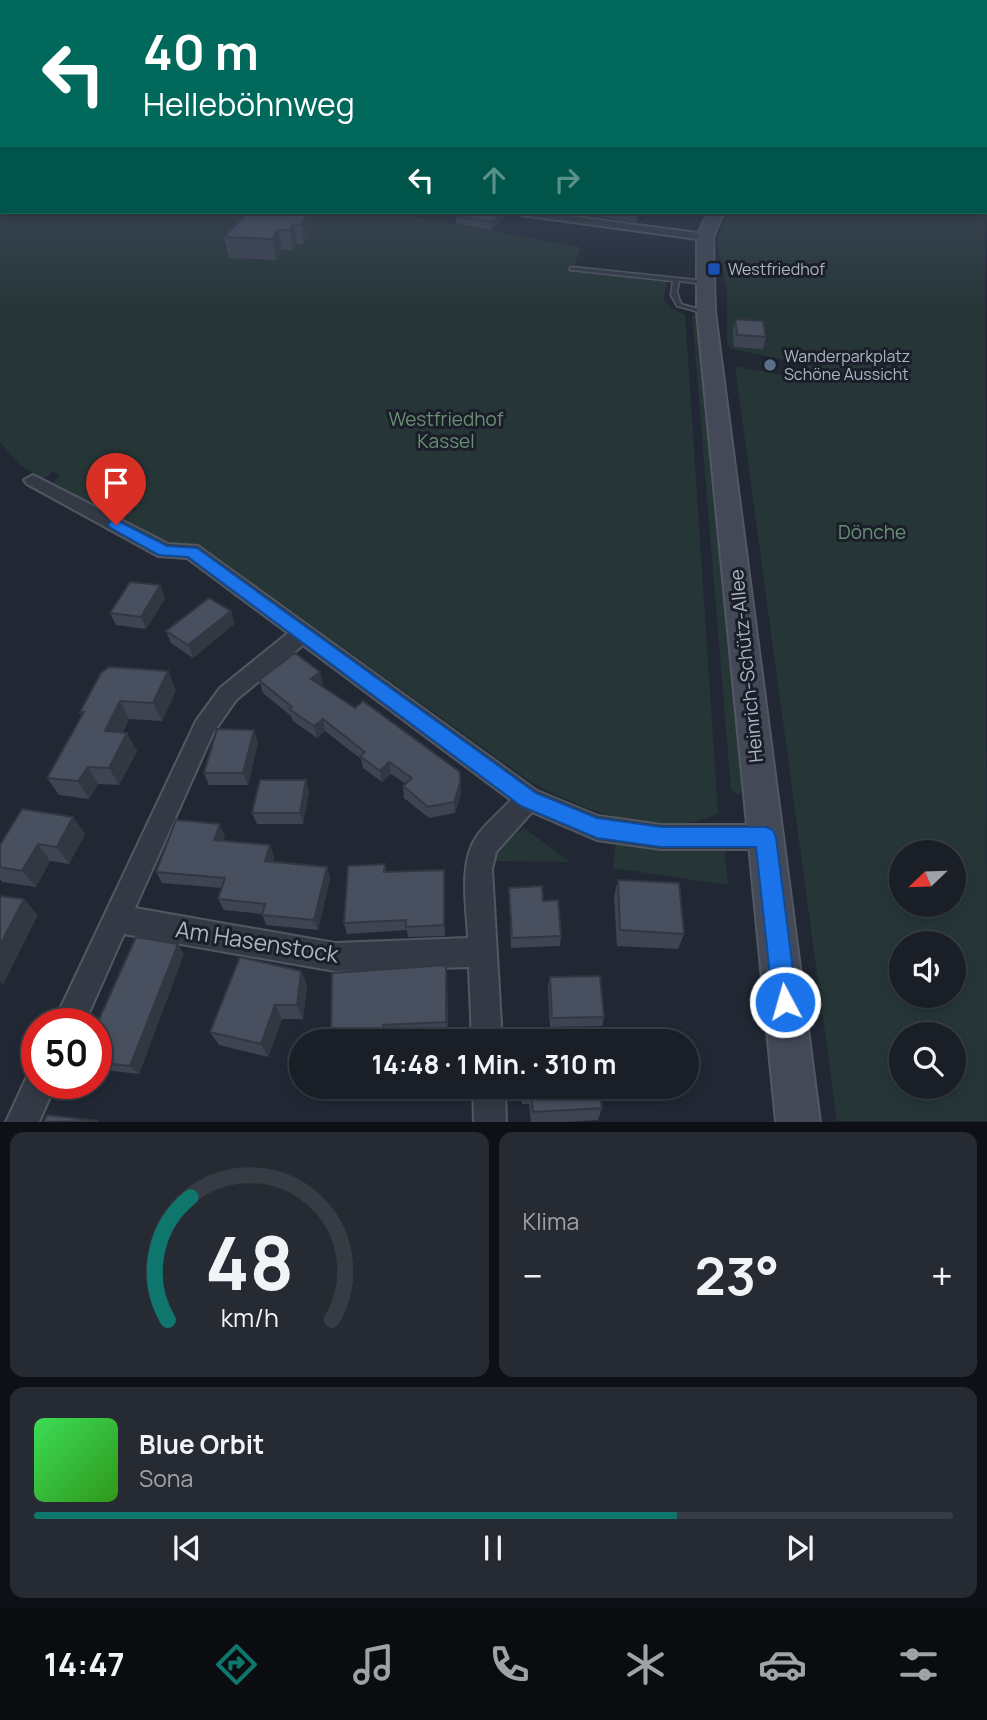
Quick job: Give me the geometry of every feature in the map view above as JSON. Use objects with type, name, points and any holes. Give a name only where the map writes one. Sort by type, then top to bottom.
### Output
[{"type":"main road","name":"Heinrich-Schütz-Allee","points":[[715,214],[705,237],[706,312],[799,1122]]},
{"type":"street","points":[[555,214],[705,237]]},
{"type":"street","points":[[33,480],[165,551],[191,551],[528,799],[597,828],[661,837],[766,837]]},
{"type":"street","points":[[75,1008],[204,728],[228,694],[303,634]]},
{"type":"street","points":[[486,1029],[479,869],[485,846],[517,815],[528,799]]},
{"type":"street","name":"Am Hasenstock","points":[[117,919],[335,957],[483,952]]},
{"type":"street","points":[[22,1122],[33,1099]]},
{"type":"street","points":[[489,1099],[490,1122]]},
{"type":"lane","points":[[572,269],[704,282]]},
{"type":"lane","points":[[677,279],[674,286],[675,299],[679,305],[706,312]]},
{"type":"green space","name":"Westfriedhof Kassel","points":[[0,214],[400,214],[581,247],[572,272],[667,281],[664,299],[671,308],[685,315],[718,813],[697,821],[648,823],[597,811],[550,792],[530,781],[201,546],[168,543],[52,483],[60,476],[53,472],[43,479],[19,464],[0,442]]},
{"type":"green space","name":"Dönche","points":[[728,214],[985,214],[987,1121],[837,1121],[735,366],[801,379],[805,364],[732,349],[727,344],[727,290],[716,240]]},
{"type":"green space","points":[[692,314],[697,317],[703,355],[735,682],[742,792],[737,795],[731,789]]},
{"type":"green space","points":[[524,828],[570,862],[493,861],[497,849]]},
{"type":"green space","points":[[616,840],[724,847],[728,885],[613,868]]},
{"type":"building","points":[[246,214],[307,214],[301,225],[293,224],[290,230],[278,230],[272,239],[224,237]]},
{"type":"building","points":[[458,214],[500,214],[491,222],[456,216]]},
{"type":"building","points":[[735,319],[763,321],[766,337],[737,335]]},
{"type":"building","points":[[130,582],[160,585],[141,617],[110,613]]},
{"type":"building","points":[[209,598],[231,611],[188,645],[166,631]]},
{"type":"building","points":[[295,653],[320,672],[311,679],[355,708],[363,701],[460,772],[460,783],[454,802],[428,807],[403,786],[412,778],[389,762],[380,771],[360,756],[365,752],[323,719],[314,726],[289,709],[292,707],[259,680]]},
{"type":"building","points":[[109,667],[168,671],[153,703],[120,701],[105,731],[127,733],[109,768],[88,767],[78,781],[47,778],[84,712],[80,712],[101,673]]},
{"type":"building","points":[[217,729],[254,730],[243,773],[204,773]]},
{"type":"building","points":[[260,780],[306,780],[300,813],[252,813]]},
{"type":"building","points":[[22,809],[73,817],[57,847],[38,844],[22,871],[0,867],[0,845]]},
{"type":"building","points":[[176,820],[220,824],[214,840],[270,845],[265,861],[327,867],[314,920],[262,915],[265,904],[218,899],[225,878],[156,872]]},
{"type":"building","points":[[385,864],[384,872],[444,870],[444,925],[406,927],[406,920],[344,923],[348,866]]},
{"type":"building","points":[[618,880],[679,883],[684,934],[620,930]]},
{"type":"building","points":[[542,886],[543,901],[558,900],[561,936],[512,938],[509,888]]},
{"type":"building","points":[[0,896],[24,899],[0,945]]},
{"type":"building","points":[[136,937],[178,944],[130,1066],[112,1064],[112,1008],[104,1008]]},
{"type":"building","points":[[240,957],[301,971],[297,1005],[275,1005],[261,1044],[210,1032]]},
{"type":"building","points":[[446,965],[446,1022],[383,1025],[384,1029],[331,1029],[332,973]]},
{"type":"building","points":[[600,976],[604,1017],[552,1018],[550,977]]},
{"type":"building","points":[[532,1099],[601,1099],[602,1108],[533,1112]]},
{"type":"building","points":[[47,1115],[98,1121],[44,1122]]},
{"type":"place","name":"Westfriedhof","points":[[714,269]]},
{"type":"place","name":"Wanderparkplatz Schöne Aussicht","points":[[770,365]]},
{"type":"route","points":[[116,525],[165,551],[191,551],[528,799],[597,828],[661,837],[766,837],[785,1002]]}]
